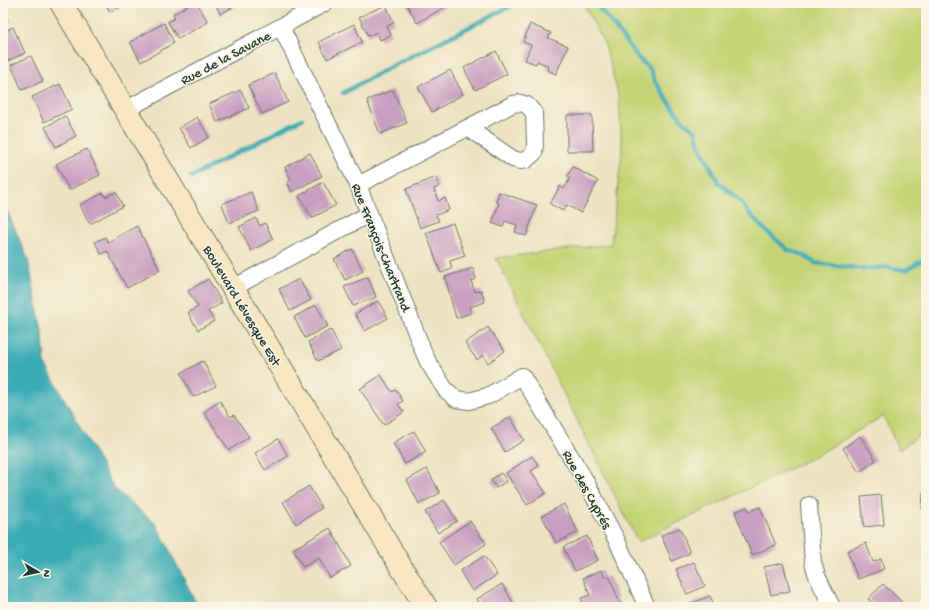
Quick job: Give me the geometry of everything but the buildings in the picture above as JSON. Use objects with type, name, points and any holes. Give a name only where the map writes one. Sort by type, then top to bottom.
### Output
[{"type":"street","name":"Boulevard Lévesque Est","points":[[61,3],[426,607]]},
{"type":"street","name":"Rue de la Savane","points":[[125,110],[325,3]]},
{"type":"street","name":"Rue François-Chartrand","points":[[281,27],[358,185],[424,353],[445,389],[456,399],[469,402],[488,396],[522,376]]},
{"type":"street","points":[[358,185],[468,128]]},
{"type":"street","points":[[233,288],[369,214]]},
{"type":"street","name":"Rue des Cyprés","points":[[522,376],[585,480],[647,607]]},
{"type":"street","points":[[809,505],[813,562],[819,582],[832,607]]},
{"type":"green space","points":[[583,3],[926,3],[926,430],[899,450],[883,416],[814,457],[638,542],[496,258],[611,244],[622,151],[619,98],[605,45]]},
{"type":"water","points":[[3,202],[28,259],[43,336],[45,364],[114,488],[157,525],[198,607],[3,607]]},
{"type":"waterway","points":[[343,93],[394,65],[517,3]]},
{"type":"waterway","points":[[594,3],[608,18],[639,59],[650,69],[655,81],[684,122],[696,131],[698,142],[718,182],[741,202],[763,228],[788,250],[801,254],[815,263],[863,269],[887,267],[906,270],[926,258]]},
{"type":"waterway","points":[[191,177],[302,119]]}]
